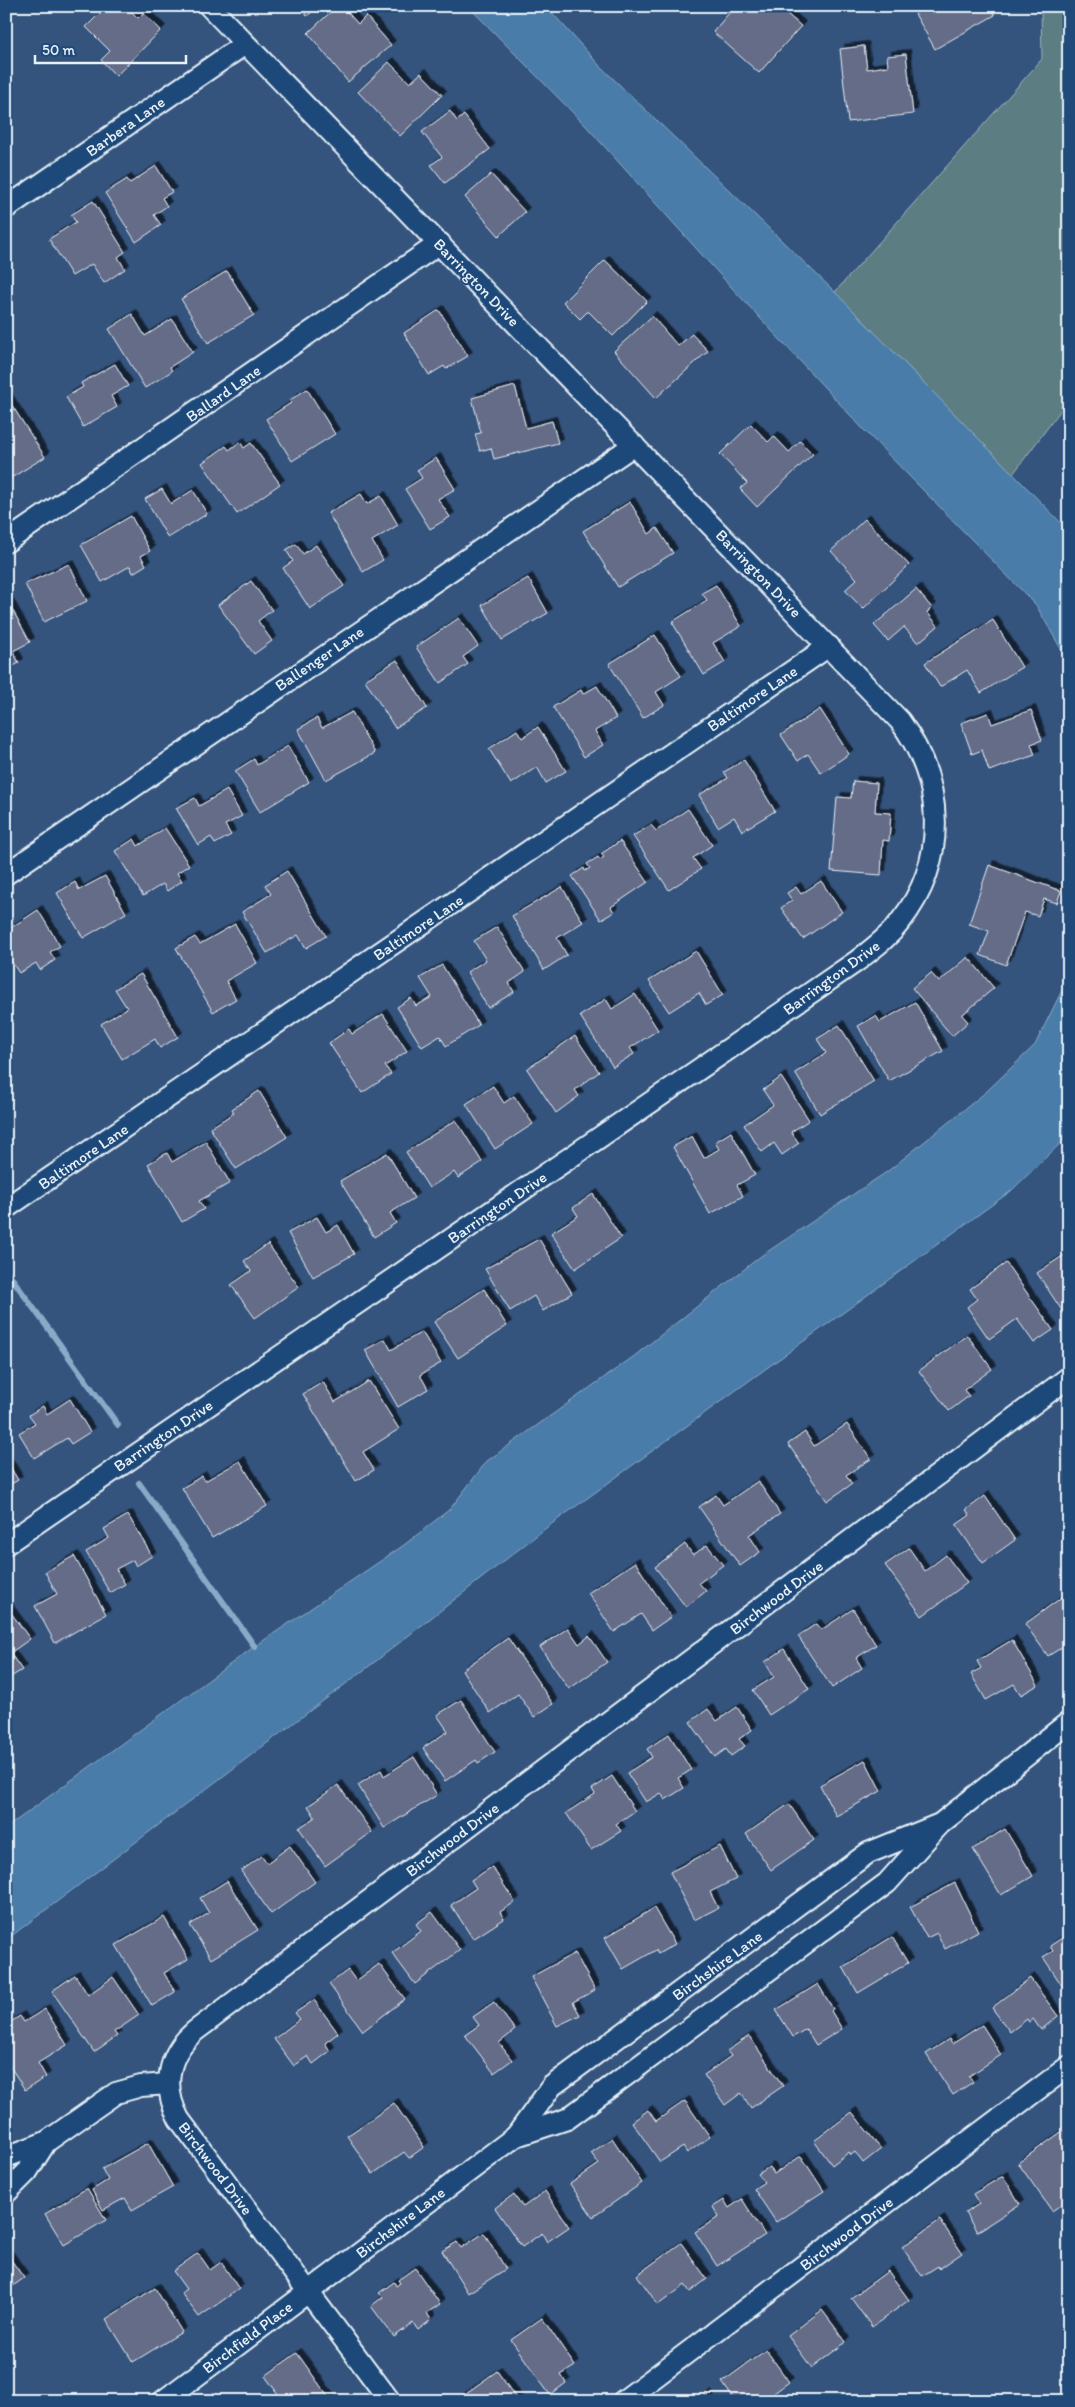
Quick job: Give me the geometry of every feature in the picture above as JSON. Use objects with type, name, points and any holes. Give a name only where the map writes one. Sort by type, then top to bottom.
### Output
[{"type":"street","name":"Barrington Drive","points":[[6,1544],[857,961],[888,935],[917,895],[931,859],[935,834],[931,784],[920,752],[900,721],[440,243],[208,6]]},
{"type":"street","name":"Barbera Lane","points":[[6,208],[244,44]]},
{"type":"street","name":"Ballard Lane","points":[[6,542],[440,243]]},
{"type":"street","name":"Ballenger Lane","points":[[6,874],[634,445]]},
{"type":"street","name":"Baltimore Lane","points":[[6,1208],[829,646]]},
{"type":"street","name":"Birchwood Drive","points":[[390,2401],[186,2129],[174,2108],[168,2084],[176,2056],[183,2043],[195,2031],[1069,1378]]},
{"type":"street","name":"Birchshire Lane","points":[[516,2136],[567,2119],[887,1883],[940,1824],[1069,1722]]},
{"type":"street","name":"Birchshire Lane","points":[[308,2291],[516,2136],[552,2086],[868,1853],[940,1824]]},
{"type":"street","name":"Birchwood Drive","points":[[623,2401],[1069,2066]]},
{"type":"street","points":[[6,2157],[46,2142],[116,2093],[141,2086],[168,2084]]},
{"type":"street","points":[[6,2193],[27,2172],[46,2142]]},
{"type":"street","name":"Birchfield Place","points":[[163,2401],[308,2291]]},
{"type":"green space","points":[[1041,6],[1069,6],[1069,399],[1013,474],[835,292],[1042,59]]},
{"type":"water","points":[[468,6],[546,6],[599,65],[835,292],[1069,531],[1069,663],[1036,605],[864,430],[721,276],[586,126]]},
{"type":"water","points":[[1069,976],[1069,1135],[1011,1191],[546,1528],[376,1661],[6,1940],[6,1828],[251,1649],[404,1545],[450,1509],[487,1461],[633,1357],[761,1256],[888,1171],[986,1092],[1035,1045]]},
{"type":"building","points":[[107,6],[126,6],[138,18],[143,13],[161,30],[116,76],[101,60],[110,51],[86,27]]},
{"type":"building","points":[[300,6],[319,6],[307,16]]},
{"type":"building","points":[[337,6],[342,6],[358,24],[366,16],[391,45],[348,82],[308,33]]},
{"type":"building","points":[[735,6],[778,6],[801,26],[759,73],[713,32]]},
{"type":"building","points":[[926,6],[990,6],[995,15],[935,49],[915,14]]},
{"type":"building","points":[[864,46],[867,69],[888,66],[887,56],[906,54],[913,114],[848,122],[840,49]]},
{"type":"building","points":[[389,62],[410,83],[421,73],[442,95],[400,136],[358,92]]},
{"type":"building","points":[[450,111],[457,121],[464,115],[490,149],[445,183],[431,165],[442,157],[422,132]]},
{"type":"building","points":[[156,166],[172,192],[162,198],[167,206],[154,215],[161,225],[136,242],[105,193],[127,179],[130,183]]},
{"type":"building","points":[[491,174],[525,212],[499,236],[465,197]]},
{"type":"building","points":[[93,201],[125,252],[118,257],[125,269],[104,283],[92,264],[72,276],[49,239],[76,222],[71,215]]},
{"type":"building","points":[[605,260],[647,301],[613,336],[588,311],[580,319],[563,302]]},
{"type":"building","points":[[227,271],[254,315],[208,343],[181,299]]},
{"type":"building","points":[[439,310],[468,356],[446,369],[444,366],[429,375],[404,333]]},
{"type":"building","points":[[132,314],[145,336],[172,319],[193,352],[170,367],[172,371],[145,388],[109,329]]},
{"type":"building","points":[[652,316],[678,346],[692,334],[708,351],[656,398],[614,351]]},
{"type":"building","points":[[115,364],[128,386],[111,396],[117,407],[83,427],[66,397],[83,387],[81,383]]},
{"type":"building","points":[[515,386],[526,428],[552,421],[558,443],[494,459],[491,448],[480,451],[475,434],[481,433],[472,398]]},
{"type":"building","points":[[307,389],[335,434],[292,461],[266,419],[291,403],[290,400]]},
{"type":"building","points":[[6,396],[45,457],[6,481]]},
{"type":"building","points":[[751,424],[768,442],[774,436],[789,452],[800,441],[813,454],[757,507],[740,489],[747,483],[720,454]]},
{"type":"building","points":[[240,442],[244,448],[251,443],[280,484],[237,514],[202,463],[226,446],[229,450]]},
{"type":"building","points":[[436,458],[455,489],[438,499],[450,517],[430,529],[405,489],[422,478],[417,470]]},
{"type":"building","points":[[162,489],[171,504],[193,490],[207,514],[168,538],[145,499]]},
{"type":"building","points":[[361,494],[367,504],[381,496],[398,525],[372,541],[383,560],[363,572],[328,513]]},
{"type":"building","points":[[630,502],[649,534],[657,528],[673,553],[618,587],[583,531]]},
{"type":"building","points":[[131,516],[150,551],[141,556],[146,565],[133,573],[130,566],[102,582],[81,545]]},
{"type":"building","points":[[865,519],[909,565],[863,609],[845,590],[857,579],[831,551]]},
{"type":"building","points":[[296,544],[303,554],[316,545],[344,586],[310,609],[283,568],[293,561],[286,550]]},
{"type":"building","points":[[69,564],[87,601],[44,622],[25,584]]},
{"type":"building","points":[[528,578],[548,613],[502,640],[482,605]]},
{"type":"building","points":[[251,581],[272,610],[258,621],[272,641],[254,654],[218,605]]},
{"type":"building","points":[[716,585],[741,626],[713,643],[725,662],[704,675],[672,622],[707,600],[702,593]]},
{"type":"building","points":[[916,589],[932,608],[927,612],[938,626],[918,643],[904,627],[888,641],[874,625]]},
{"type":"building","points":[[6,598],[30,642],[13,651],[19,663],[6,670]]},
{"type":"building","points":[[459,618],[478,646],[463,657],[468,664],[440,683],[416,647]]},
{"type":"building","points":[[993,620],[1022,667],[981,693],[967,670],[940,687],[925,663]]},
{"type":"building","points":[[655,635],[681,676],[656,692],[664,705],[643,718],[609,664]]},
{"type":"building","points":[[397,660],[427,708],[395,728],[365,680]]},
{"type":"building","points":[[597,686],[616,718],[595,731],[603,745],[584,757],[553,707],[581,690],[583,694]]},
{"type":"building","points":[[820,709],[849,754],[821,773],[808,754],[798,761],[781,735]]},
{"type":"building","points":[[1031,710],[1042,740],[1031,744],[1035,755],[989,771],[982,750],[972,754],[961,723],[988,713],[992,724]]},
{"type":"building","points":[[352,712],[375,753],[326,780],[298,729],[317,718],[322,728]]},
{"type":"building","points":[[538,727],[566,771],[546,783],[537,767],[511,784],[489,749],[517,730],[522,738]]},
{"type":"building","points":[[288,746],[309,782],[260,812],[235,771],[254,759],[257,765]]},
{"type":"building","points":[[744,760],[775,811],[742,831],[734,817],[718,827],[699,795],[728,778],[724,772]]},
{"type":"building","points":[[853,781],[877,783],[875,812],[891,813],[889,841],[883,840],[881,875],[831,871],[837,797],[851,798]]},
{"type":"building","points":[[227,790],[242,816],[225,825],[231,835],[215,844],[211,837],[198,845],[176,808],[195,798],[199,806]]},
{"type":"building","points":[[688,809],[712,845],[693,858],[701,869],[669,890],[633,836],[651,825],[656,831]]},
{"type":"building","points":[[165,828],[189,865],[177,873],[182,881],[167,891],[163,884],[143,896],[115,851],[134,839],[138,846]]},
{"type":"building","points":[[620,841],[648,882],[611,907],[614,912],[601,920],[572,876],[584,868],[585,871],[590,868],[587,864],[598,857],[600,860],[604,857],[601,854]]},
{"type":"building","points":[[989,865],[1061,891],[1057,903],[1044,899],[1038,916],[1025,912],[1006,965],[980,955],[989,931],[969,924]]},
{"type":"building","points":[[287,871],[326,936],[306,948],[298,935],[267,953],[242,912],[271,894],[265,885]]},
{"type":"building","points":[[105,876],[126,913],[83,938],[57,893],[75,882],[79,890]]},
{"type":"building","points":[[821,881],[842,912],[803,939],[781,908],[792,900],[787,893],[796,887],[801,894]]},
{"type":"building","points":[[562,887],[583,922],[557,938],[567,955],[544,970],[512,916]]},
{"type":"building","points":[[38,910],[60,946],[50,952],[55,960],[40,970],[36,963],[19,973],[6,953],[6,931]]},
{"type":"building","points":[[235,924],[257,963],[226,981],[236,999],[213,1012],[176,948],[195,937],[200,944]]},
{"type":"building","points":[[497,927],[525,972],[509,983],[514,992],[488,1008],[467,972],[486,960],[474,941]]},
{"type":"building","points":[[696,951],[723,995],[706,1005],[699,993],[669,1012],[649,981]]},
{"type":"building","points":[[968,957],[994,988],[962,1015],[968,1022],[952,1036],[912,988],[931,973],[939,982]]},
{"type":"building","points":[[442,965],[479,1025],[446,1046],[440,1036],[422,1047],[397,1007],[411,998],[416,1006],[432,997],[420,978]]},
{"type":"building","points":[[141,974],[178,1037],[160,1048],[155,1039],[122,1059],[101,1024],[127,1008],[115,989]]},
{"type":"building","points":[[635,994],[658,1030],[630,1048],[634,1054],[613,1067],[580,1016],[606,999],[612,1009]]},
{"type":"building","points":[[915,1002],[943,1051],[889,1081],[858,1026],[876,1016],[880,1022]]},
{"type":"building","points":[[383,1014],[407,1051],[385,1066],[391,1074],[362,1093],[329,1043],[349,1029],[352,1034]]},
{"type":"building","points":[[839,1025],[874,1081],[820,1114],[795,1073],[826,1053],[817,1039]]},
{"type":"building","points":[[575,1036],[599,1072],[575,1090],[579,1096],[556,1113],[527,1069]]},
{"type":"building","points":[[781,1077],[809,1120],[791,1132],[799,1143],[782,1155],[774,1143],[762,1152],[744,1125],[773,1105],[763,1090]]},
{"type":"building","points":[[493,1086],[504,1103],[514,1096],[533,1124],[495,1149],[466,1104]]},
{"type":"building","points":[[259,1091],[287,1137],[236,1169],[210,1128],[234,1113],[232,1109]]},
{"type":"building","points":[[456,1120],[482,1162],[458,1178],[454,1172],[429,1188],[406,1152]]},
{"type":"building","points":[[731,1132],[755,1175],[737,1185],[743,1196],[710,1214],[673,1147],[692,1136],[704,1158],[719,1149],[715,1142]]},
{"type":"building","points":[[206,1142],[230,1183],[199,1201],[204,1209],[182,1222],[148,1164],[167,1153],[172,1162]]},
{"type":"building","points":[[387,1153],[414,1198],[390,1213],[396,1223],[374,1237],[340,1181]]},
{"type":"building","points":[[593,1194],[621,1238],[575,1269],[551,1233],[578,1216],[573,1208]]},
{"type":"building","points":[[317,1217],[326,1232],[338,1225],[354,1254],[313,1277],[288,1233]]},
{"type":"building","points":[[539,1239],[572,1293],[543,1311],[534,1296],[510,1311],[485,1269]]},
{"type":"building","points":[[268,1244],[299,1287],[255,1318],[231,1285],[251,1271],[244,1261]]},
{"type":"building","points":[[1064,1255],[1069,1262],[1069,1316],[1067,1318],[1037,1273]]},
{"type":"building","points":[[1006,1263],[1053,1330],[1034,1343],[1017,1319],[989,1339],[967,1307],[977,1299],[970,1289]]},
{"type":"building","points":[[484,1289],[507,1326],[458,1358],[434,1322]]},
{"type":"building","points":[[422,1332],[441,1363],[420,1375],[428,1389],[398,1407],[365,1350],[385,1339],[391,1350]]},
{"type":"building","points":[[967,1335],[992,1369],[964,1390],[969,1396],[949,1411],[919,1371]]},
{"type":"building","points":[[369,1381],[399,1429],[363,1452],[374,1470],[356,1481],[303,1394],[323,1382],[335,1402]]},
{"type":"building","points":[[70,1399],[90,1432],[71,1444],[67,1438],[34,1458],[19,1433],[35,1423],[29,1415],[43,1406],[47,1414]]},
{"type":"building","points":[[847,1424],[871,1459],[846,1475],[852,1484],[827,1501],[788,1444],[805,1432],[814,1446]]},
{"type":"building","points":[[6,1460],[18,1480],[6,1487]]},
{"type":"building","points":[[240,1461],[267,1506],[212,1538],[182,1488],[202,1476],[205,1481]]},
{"type":"building","points":[[758,1481],[780,1514],[749,1535],[760,1552],[740,1566],[699,1507],[716,1495],[723,1505]]},
{"type":"building","points":[[985,1496],[1015,1540],[983,1563],[956,1525],[970,1515],[966,1510]]},
{"type":"building","points":[[128,1515],[152,1556],[136,1566],[133,1560],[116,1569],[125,1584],[110,1593],[86,1552],[109,1538],[104,1529]]},
{"type":"building","points":[[685,1544],[693,1555],[707,1545],[723,1565],[699,1583],[706,1591],[686,1607],[655,1567]]},
{"type":"building","points":[[909,1548],[925,1571],[946,1555],[967,1583],[922,1616],[885,1565]]},
{"type":"building","points":[[74,1556],[106,1614],[55,1643],[35,1606],[57,1594],[45,1572]]},
{"type":"building","points":[[635,1562],[671,1617],[652,1630],[641,1614],[614,1632],[588,1593]]},
{"type":"building","points":[[1069,1592],[1069,1643],[1048,1656],[1025,1624]]},
{"type":"building","points":[[6,1606],[30,1639],[10,1653],[22,1670],[6,1680]]},
{"type":"building","points":[[853,1609],[876,1645],[856,1658],[862,1668],[832,1688],[798,1636],[816,1624],[821,1630]]},
{"type":"building","points":[[568,1628],[579,1644],[589,1636],[607,1662],[569,1689],[540,1647]]},
{"type":"building","points":[[508,1638],[553,1704],[534,1717],[518,1694],[490,1713],[462,1670]]},
{"type":"building","points":[[1012,1640],[1038,1685],[1021,1695],[1014,1684],[986,1700],[971,1674],[981,1668],[977,1661]]},
{"type":"building","points":[[784,1649],[809,1689],[769,1715],[753,1690],[774,1677],[765,1662]]},
{"type":"building","points":[[461,1700],[495,1752],[478,1763],[476,1760],[445,1781],[423,1748],[448,1731],[437,1715]]},
{"type":"building","points":[[737,1707],[752,1730],[739,1739],[745,1746],[731,1756],[726,1749],[715,1757],[690,1722],[708,1709],[717,1721]]},
{"type":"building","points":[[669,1734],[691,1770],[678,1778],[684,1788],[665,1800],[661,1793],[646,1802],[627,1773],[652,1757],[647,1749]]},
{"type":"building","points":[[414,1757],[437,1795],[384,1828],[358,1785],[381,1770],[384,1776]]},
{"type":"building","points":[[865,1760],[881,1791],[836,1816],[820,1785]]},
{"type":"building","points":[[612,1776],[635,1811],[616,1824],[621,1831],[591,1850],[566,1813],[595,1794],[592,1789]]},
{"type":"building","points":[[1069,1779],[1069,1796],[1061,1784]]},
{"type":"building","points":[[338,1785],[372,1832],[325,1866],[299,1828],[315,1817],[308,1806]]},
{"type":"building","points":[[789,1804],[814,1840],[771,1870],[746,1834]]},
{"type":"building","points":[[1005,1829],[1033,1876],[1001,1895],[973,1849]]},
{"type":"building","points":[[290,1846],[315,1882],[271,1914],[241,1871],[262,1856],[267,1863]]},
{"type":"building","points":[[720,1846],[736,1879],[710,1892],[718,1908],[694,1920],[670,1872]]},
{"type":"building","points":[[492,1867],[515,1902],[500,1912],[504,1919],[473,1939],[451,1905],[476,1888],[471,1880]]},
{"type":"building","points":[[227,1881],[258,1930],[211,1959],[190,1925],[209,1913],[200,1898]]},
{"type":"building","points":[[955,1883],[978,1931],[945,1949],[937,1933],[927,1938],[910,1907]]},
{"type":"building","points":[[654,1908],[675,1944],[658,1954],[656,1950],[623,1969],[605,1938]]},
{"type":"building","points":[[432,1912],[460,1950],[415,1984],[392,1953],[421,1931],[416,1924]]},
{"type":"building","points":[[164,1917],[188,1959],[164,1973],[175,1992],[152,2006],[116,1945]]},
{"type":"building","points":[[1069,1933],[1069,1996],[1043,1957],[1053,1951],[1050,1946]]},
{"type":"building","points":[[892,1937],[908,1963],[858,1993],[843,1967]]},
{"type":"building","points":[[575,1953],[595,1990],[573,2002],[580,2015],[557,2026],[531,1977]]},
{"type":"building","points":[[379,1964],[405,1999],[363,2031],[329,1984],[348,1970],[356,1981]]},
{"type":"building","points":[[75,1975],[88,1995],[113,1977],[139,2015],[114,2032],[117,2036],[94,2052],[52,1991]]},
{"type":"building","points":[[1030,1978],[1058,2016],[1041,2030],[1033,2019],[1029,2022],[1027,2019],[1010,2032],[992,2008]]},
{"type":"building","points":[[818,1984],[842,2029],[816,2045],[806,2029],[793,2037],[776,2010]]},
{"type":"building","points":[[314,2000],[338,2033],[325,2043],[330,2051],[313,2064],[308,2056],[294,2066],[274,2039],[300,2019],[295,2013]]},
{"type":"building","points":[[494,2002],[515,2030],[499,2043],[512,2060],[494,2073],[465,2035],[479,2025],[473,2017]]},
{"type":"building","points":[[45,2009],[67,2045],[38,2063],[46,2077],[25,2090],[6,2060],[6,2037],[8,2036],[6,2025],[20,2016],[24,2022]]},
{"type":"building","points":[[982,2025],[1001,2055],[969,2076],[973,2082],[953,2095],[926,2054],[949,2039],[952,2044]]},
{"type":"building","points":[[749,2036],[783,2086],[751,2108],[741,2093],[725,2105],[704,2075],[731,2056],[727,2051]]},
{"type":"building","points":[[685,2101],[710,2137],[687,2153],[683,2147],[660,2162],[632,2122],[648,2110],[656,2121]]},
{"type":"building","points":[[394,2103],[424,2147],[409,2158],[404,2152],[373,2174],[347,2136]]},
{"type":"building","points":[[852,2112],[881,2149],[863,2163],[855,2152],[851,2155],[849,2152],[832,2165],[814,2141]]},
{"type":"building","points":[[1064,2130],[1069,2136],[1069,2171],[1064,2175],[1069,2182],[1069,2199],[1052,2211],[1018,2163]]},
{"type":"building","points":[[612,2138],[642,2183],[593,2217],[570,2184],[599,2164],[591,2153]]},
{"type":"building","points":[[148,2143],[173,2187],[132,2210],[125,2198],[103,2210],[92,2190],[108,2180],[102,2169]]},
{"type":"building","points":[[801,2156],[824,2191],[776,2222],[754,2189],[764,2182],[758,2174],[769,2167],[774,2174]]},
{"type":"building","points":[[1003,2176],[1020,2204],[977,2232],[965,2213],[979,2204],[973,2194]]},
{"type":"building","points":[[87,2188],[106,2220],[64,2245],[45,2214]]},
{"type":"building","points":[[545,2191],[569,2227],[547,2242],[542,2233],[522,2247],[495,2208],[514,2194],[523,2207]]},
{"type":"building","points":[[742,2199],[765,2235],[717,2266],[695,2232],[719,2217],[713,2207],[724,2200],[729,2208]]},
{"type":"building","points":[[940,2220],[962,2253],[939,2269],[938,2266],[922,2276],[902,2247]]},
{"type":"building","points":[[484,2233],[506,2269],[468,2293],[442,2251],[457,2242],[461,2248]]},
{"type":"building","points":[[681,2243],[707,2279],[690,2292],[685,2285],[658,2305],[637,2275]]},
{"type":"building","points":[[6,2253],[24,2278],[6,2291]]},
{"type":"building","points":[[198,2253],[210,2270],[221,2262],[239,2289],[199,2317],[181,2293],[186,2289],[173,2271]]},
{"type":"building","points":[[415,2268],[440,2304],[427,2313],[431,2320],[418,2330],[413,2323],[394,2337],[371,2306],[383,2297],[379,2293],[394,2282],[396,2286],[400,2283],[398,2280]]},
{"type":"building","points":[[888,2271],[909,2300],[872,2327],[851,2298]]},
{"type":"building","points":[[155,2288],[182,2332],[133,2362],[106,2319]]},
{"type":"building","points":[[822,2310],[846,2342],[812,2368],[788,2336]]},
{"type":"building","points":[[542,2318],[575,2366],[561,2375],[566,2383],[550,2395],[511,2340]]},
{"type":"building","points":[[766,2350],[789,2382],[770,2396],[773,2401],[735,2401],[722,2382]]},
{"type":"building","points":[[297,2353],[331,2401],[283,2401],[265,2376]]},
{"type":"building","points":[[497,2371],[518,2401],[455,2401]]},
{"type":"building","points":[[707,2395],[710,2401],[698,2401]]},
{"type":"waterway","points":[[6,1270],[118,1425]]},
{"type":"waterway","points":[[139,1483],[255,1647]]}]
